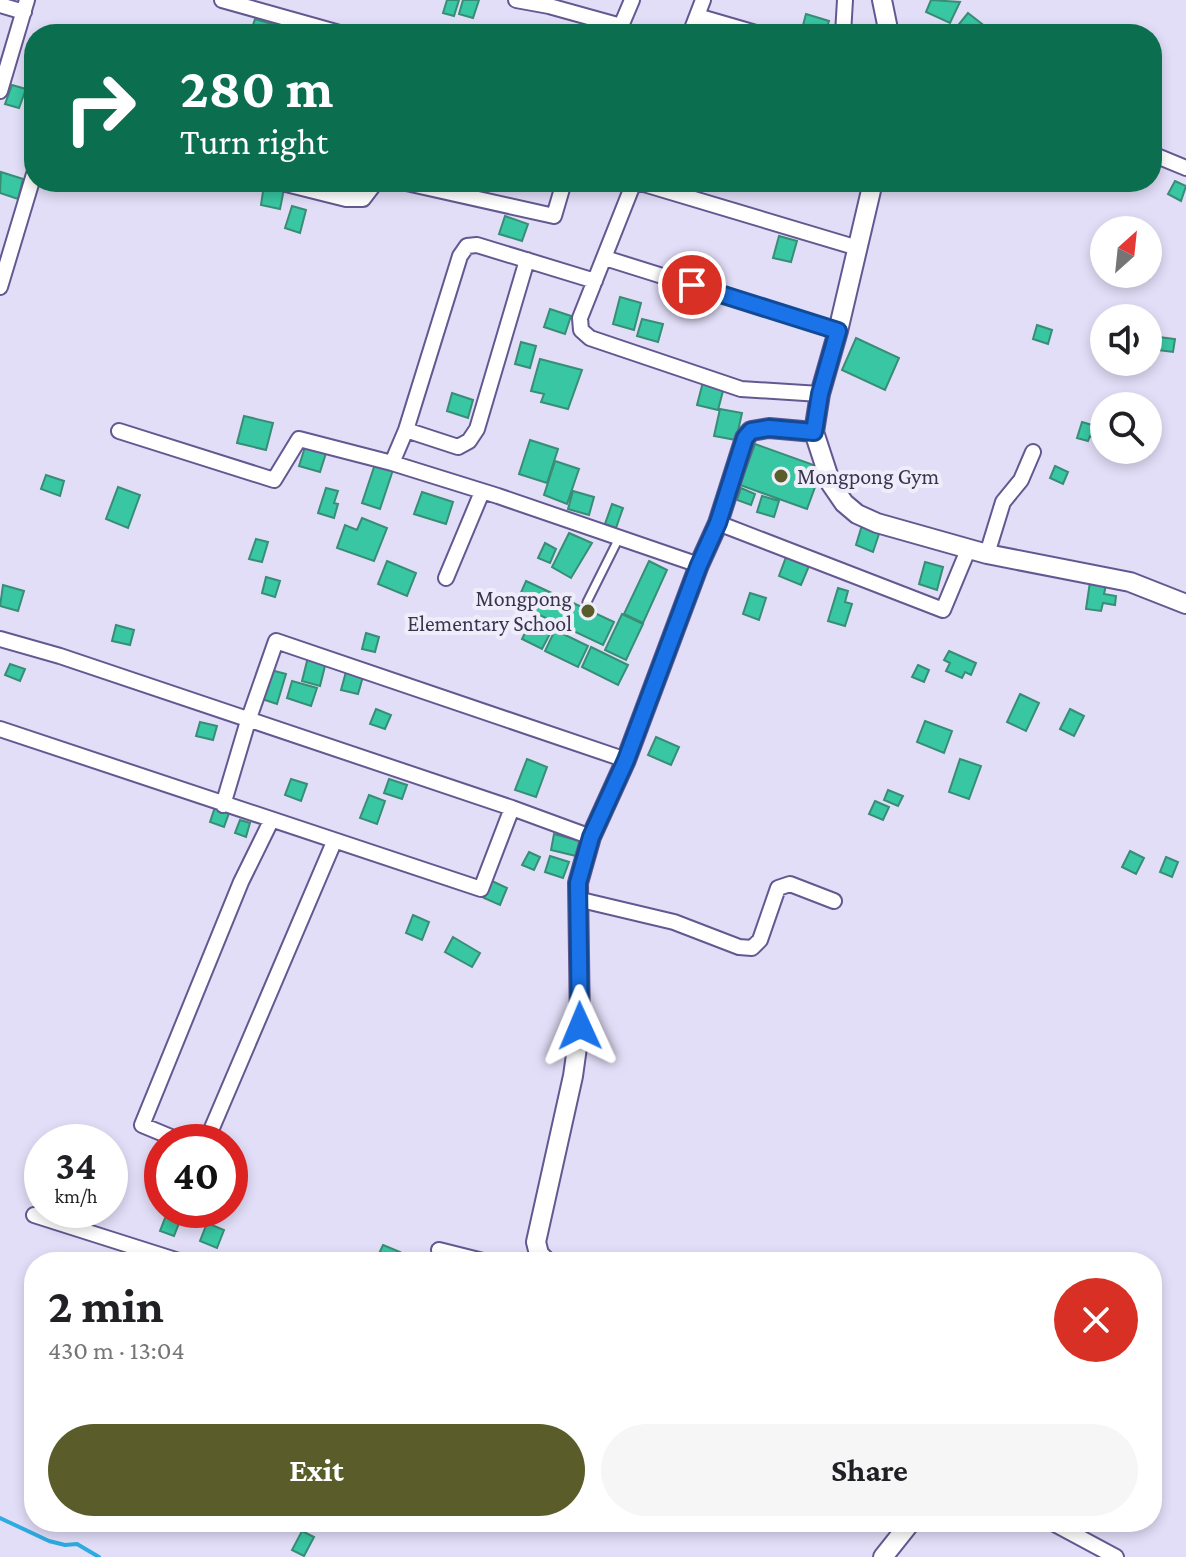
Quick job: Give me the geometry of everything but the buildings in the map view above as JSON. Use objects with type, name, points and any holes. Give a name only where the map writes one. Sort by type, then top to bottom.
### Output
[{"type":"street","points":[[222,0],[307,24]]},
{"type":"street","points":[[516,0],[551,3],[615,24]]},
{"type":"street","points":[[622,24],[632,0]]},
{"type":"street","points":[[694,24],[703,0]]},
{"type":"street","points":[[845,0],[845,24]]},
{"type":"street","points":[[882,0],[891,24]]},
{"type":"street","points":[[0,5],[26,6],[0,91]]},
{"type":"street","points":[[697,16],[725,24]]},
{"type":"street","points":[[18,31],[24,32]]},
{"type":"street","points":[[1162,158],[1186,168]]},
{"type":"street","points":[[0,287],[29,192]]},
{"type":"street","points":[[318,192],[346,199],[363,199],[368,192]]},
{"type":"street","points":[[447,192],[554,216],[561,192]]},
{"type":"street","points":[[632,192],[580,318],[581,330],[590,338],[741,389],[820,394]]},
{"type":"street","points":[[670,192],[858,248]]},
{"type":"street","points":[[867,192],[858,248],[820,394],[814,432],[831,484],[844,503],[857,514],[877,523],[978,552],[1130,582],[1186,604]]},
{"type":"street","points":[[392,463],[406,430],[460,256],[467,246],[477,245],[595,281]]},
{"type":"street","points":[[605,258],[838,331]]},
{"type":"street","points":[[406,430],[458,447],[469,441],[477,429],[527,260]]},
{"type":"street","points":[[538,1252],[536,1242],[573,1076],[580,1026],[577,899],[578,883],[591,837],[626,760],[699,565],[718,523],[745,438],[751,431],[769,428],[814,432]]},
{"type":"street","points":[[119,431],[274,480],[299,439],[392,463],[699,565]]},
{"type":"street","points":[[718,523],[943,610],[978,552],[1003,502],[1021,480],[1033,452]]},
{"type":"street","points":[[446,578],[482,492]]},
{"type":"street","points":[[0,639],[60,656],[591,837]]},
{"type":"street","points":[[223,805],[276,641],[626,760]]},
{"type":"street","points":[[0,729],[481,889],[512,808]]},
{"type":"street","points":[[144,1126],[241,882],[271,821]]},
{"type":"street","points":[[214,1124],[334,842]]},
{"type":"street","points":[[577,899],[674,922],[739,947],[752,948],[760,940],[778,888],[790,884],[834,901]]},
{"type":"street","points":[[75,1228],[151,1252]]},
{"type":"street","points":[[439,1250],[447,1252]]},
{"type":"street","points":[[883,1557],[903,1532]]},
{"type":"street","points":[[1070,1532],[1116,1557]]},
{"type":"lane","points":[[587,602],[619,538]]},
{"type":"waterway","points":[[0,1518],[24,1529]]},
{"type":"waterway","points":[[30,1532],[49,1541],[77,1544],[99,1557]]},
{"type":"place","name":"Mongpong Gym","points":[[781,476]]},
{"type":"place","name":"Mongpong Elementary School","points":[[588,611]]},
{"type":"route","points":[[580,1026],[577,899],[578,883],[591,837],[626,760],[699,565],[718,523],[745,438],[751,431],[769,428],[814,432],[820,394],[838,331],[692,285]]}]
